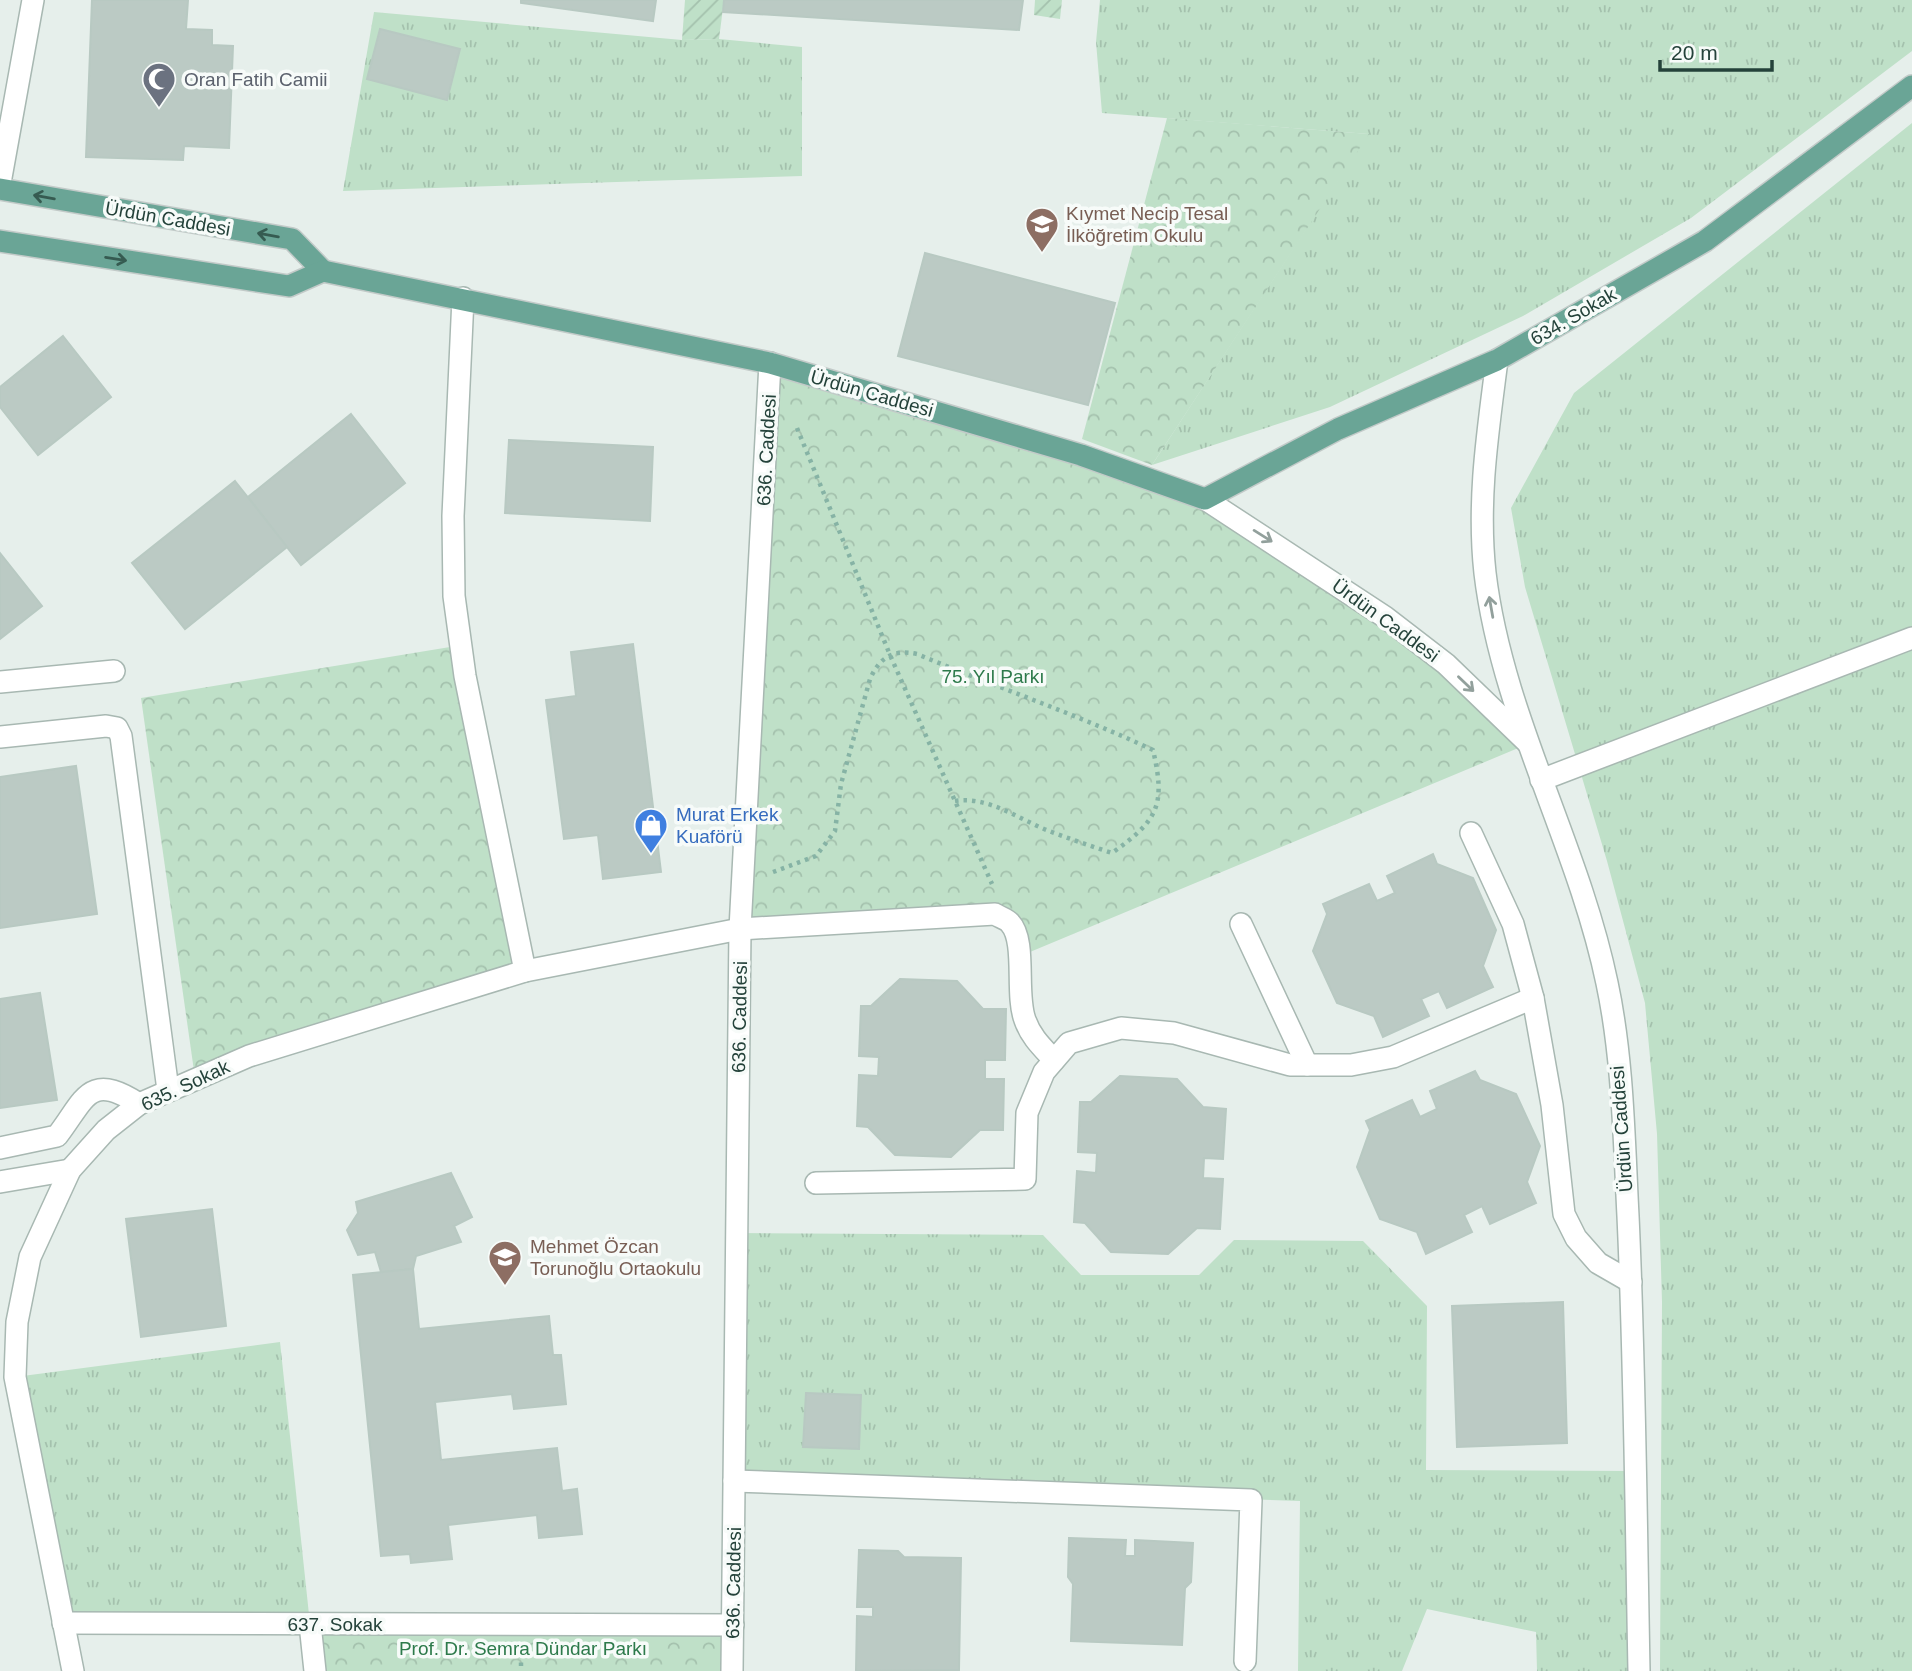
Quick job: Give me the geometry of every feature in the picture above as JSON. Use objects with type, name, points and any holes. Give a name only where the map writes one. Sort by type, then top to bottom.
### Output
[{"type":"main road","name":"634. Sokak","points":[[1205,499],[1338,429],[1497,360],[1705,241],[1912,86]]},
{"type":"main road","name":"Ürdün Caddesi","points":[[0,189],[292,239],[323,271],[770,363],[1081,454],[1205,499]]},
{"type":"main road","points":[[0,241],[289,286],[323,271]]},
{"type":"street","points":[[0,183],[33,0]]},
{"type":"street","points":[[463,298],[453,516],[454,596],[465,676],[525,971]]},
{"type":"street","points":[[1497,360],[1483,468],[1483,539],[1497,638],[1528,744]]},
{"type":"street","name":"636. Caddesi","points":[[732,1671],[740,929],[770,363]]},
{"type":"street","name":"Ürdün Caddesi","points":[[1205,499],[1385,617],[1446,664],[1528,744],[1566,842],[1607,983],[1623,1113],[1631,1282],[1639,1671]]},
{"type":"street","points":[[1541,780],[1912,638]]},
{"type":"street","points":[[0,682],[114,671]]},
{"type":"street","points":[[0,737],[106,726],[117,728],[121,736],[168,1090]]},
{"type":"street","points":[[1471,833],[1513,924],[1533,998],[1552,1105],[1564,1214],[1576,1238],[1598,1263],[1631,1282]]},
{"type":"street","points":[[995,914],[1010,923],[1018,943],[1018,980],[1024,1018],[1035,1041],[1054,1060]]},
{"type":"street","name":"635. Sokak","points":[[73,1671],[15,1377],[17,1322],[30,1257],[70,1170],[106,1130],[139,1104],[249,1056],[525,971],[740,929],[995,914]]},
{"type":"street","points":[[1241,924],[1307,1065]]},
{"type":"street","points":[[816,1183],[1025,1179],[1027,1113],[1044,1072],[1069,1043],[1121,1027],[1174,1033],[1290,1065],[1351,1065],[1393,1057],[1533,998]]},
{"type":"street","points":[[0,1148],[57,1136],[79,1102],[91,1093],[118,1090],[139,1104]]},
{"type":"street","points":[[0,1182],[70,1170]]},
{"type":"street","points":[[734,1481],[1251,1500],[1245,1661]]},
{"type":"street","name":"637. Sokak","points":[[63,1623],[733,1625]]},
{"type":"street","points":[[310,1624],[315,1671]]},
{"type":"path","points":[[796,426],[890,654],[992,885],[995,914]]},
{"type":"path","points":[[743,883],[816,856],[827,844],[835,831],[841,784],[870,680],[877,664],[890,654],[902,651],[917,654],[1028,700],[1092,722],[1153,750],[1160,781],[1156,811],[1137,835],[1112,853],[1049,831],[987,803],[969,799],[955,801]]},
{"type":"green space","points":[[685,0],[724,0],[719,39],[682,40]]},
{"type":"green space","points":[[1035,0],[1062,0],[1060,19],[1034,15]]},
{"type":"green space","points":[[1100,0],[1912,0],[1912,51],[1691,218],[1523,316],[1330,407],[1152,465],[1368,134],[1102,113],[1096,42]]},
{"type":"green space","points":[[374,12],[682,40],[719,39],[802,47],[802,176],[343,191]]},
{"type":"green space","points":[[1167,118],[1369,134],[1152,465],[1082,439]]},
{"type":"green space","points":[[1912,123],[1912,1671],[1660,1671],[1662,1302],[1657,1134],[1645,1003],[1607,861],[1525,587],[1511,508],[1574,393]]},
{"type":"green space","name":"75. Yıl Parkı","points":[[770,363],[1150,478],[1319,571],[1528,744],[1018,957],[1010,923],[740,929]]},
{"type":"green space","points":[[450,647],[525,971],[195,1078],[141,698]]},
{"type":"green space","points":[[737,1233],[1043,1235],[1081,1275],[1199,1275],[1234,1240],[1363,1241],[1427,1306],[1426,1470],[1635,1471],[1639,1671],[1537,1671],[1536,1632],[1427,1609],[1402,1671],[1298,1671],[1300,1501],[734,1481]]},
{"type":"green space","points":[[280,1342],[310,1624],[63,1623],[15,1377]]},
{"type":"green space","name":"Prof. Dr. Semra Dündar Parkı","points":[[310,1624],[733,1625],[732,1671],[315,1671]]},
{"type":"building","name":"Oran Fatih Camii","points":[[92,0],[188,0],[186,29],[212,30],[212,45],[233,46],[229,148],[184,146],[183,160],[86,157]]},
{"type":"building","points":[[521,0],[656,0],[653,21],[521,3]]},
{"type":"building","points":[[724,0],[1023,0],[1019,30],[723,12]]},
{"type":"building","points":[[380,29],[460,49],[447,100],[367,79]]},
{"type":"building","points":[[925,253],[1115,303],[1088,405],[898,356]]},
{"type":"building","points":[[63,336],[111,397],[38,455],[0,407],[0,387]]},
{"type":"building","points":[[351,414],[405,483],[301,565],[248,497]]},
{"type":"building","points":[[509,440],[653,447],[650,521],[505,513]]},
{"type":"building","points":[[235,481],[287,547],[185,629],[132,563]]},
{"type":"building","points":[[0,553],[42,606],[0,639]]},
{"type":"building","points":[[633,644],[661,872],[603,879],[598,835],[564,839],[546,700],[576,696],[571,652]]},
{"type":"building","points":[[76,766],[97,914],[0,928],[0,777]]},
{"type":"building","points":[[1433,854],[1437,864],[1473,878],[1496,930],[1483,966],[1493,987],[1447,1008],[1439,991],[1421,999],[1429,1016],[1383,1037],[1374,1016],[1337,1003],[1313,951],[1327,914],[1323,904],[1369,884],[1377,901],[1395,893],[1387,876]]},
{"type":"building","points":[[900,979],[957,981],[983,1009],[1006,1009],[1005,1060],[985,1060],[985,1079],[1004,1079],[1003,1130],[980,1130],[951,1157],[895,1155],[868,1127],[857,1126],[859,1075],[878,1076],[879,1057],[859,1056],[861,1006],[871,1006]]},
{"type":"building","points":[[40,993],[57,1100],[0,1108],[0,999]]},
{"type":"building","points":[[1475,1071],[1480,1080],[1516,1094],[1540,1146],[1527,1182],[1536,1203],[1490,1224],[1482,1206],[1464,1215],[1472,1232],[1426,1254],[1417,1232],[1380,1219],[1357,1167],[1370,1130],[1366,1121],[1412,1100],[1420,1117],[1437,1109],[1430,1091]]},
{"type":"building","points":[[1120,1076],[1177,1079],[1203,1107],[1226,1109],[1223,1159],[1204,1158],[1203,1178],[1223,1179],[1220,1229],[1197,1228],[1168,1254],[1111,1252],[1085,1223],[1074,1222],[1077,1171],[1096,1173],[1097,1153],[1078,1152],[1080,1102],[1091,1102]]},
{"type":"building","points":[[451,1173],[472,1217],[454,1226],[461,1242],[416,1256],[413,1269],[381,1272],[375,1252],[358,1255],[347,1230],[358,1213],[356,1202]]},
{"type":"building","points":[[212,1209],[226,1326],[141,1337],[126,1219]]},
{"type":"building","points":[[413,1269],[419,1329],[549,1316],[553,1355],[561,1355],[566,1404],[514,1409],[512,1394],[435,1402],[441,1460],[557,1448],[562,1491],[577,1489],[582,1534],[539,1538],[537,1515],[448,1525],[452,1559],[411,1563],[410,1554],[381,1556],[353,1275]]},
{"type":"building","points":[[1563,1302],[1567,1443],[1457,1447],[1452,1306]]},
{"type":"building","points":[[806,1393],[861,1395],[859,1449],[803,1447]]},
{"type":"building","points":[[1069,1538],[1126,1540],[1125,1556],[1135,1556],[1135,1540],[1193,1543],[1191,1582],[1185,1588],[1182,1645],[1071,1641],[1073,1584],[1068,1577]]},
{"type":"building","points":[[859,1550],[898,1551],[904,1557],[961,1558],[959,1670],[856,1671],[857,1616],[873,1617],[873,1607],[857,1607]]},
{"type":"place","name":"Oran Fatih Camii","points":[[159,109]]},
{"type":"place","name":"Kıymet Necip Tesal İlköğretim Okulu","points":[[1042,254]]},
{"type":"place","name":"Murat Erkek Kuaförü","points":[[651,855]]},
{"type":"place","name":"Mehmet Özcan Torunoğlu Ortaokulu","points":[[505,1287]]}]
